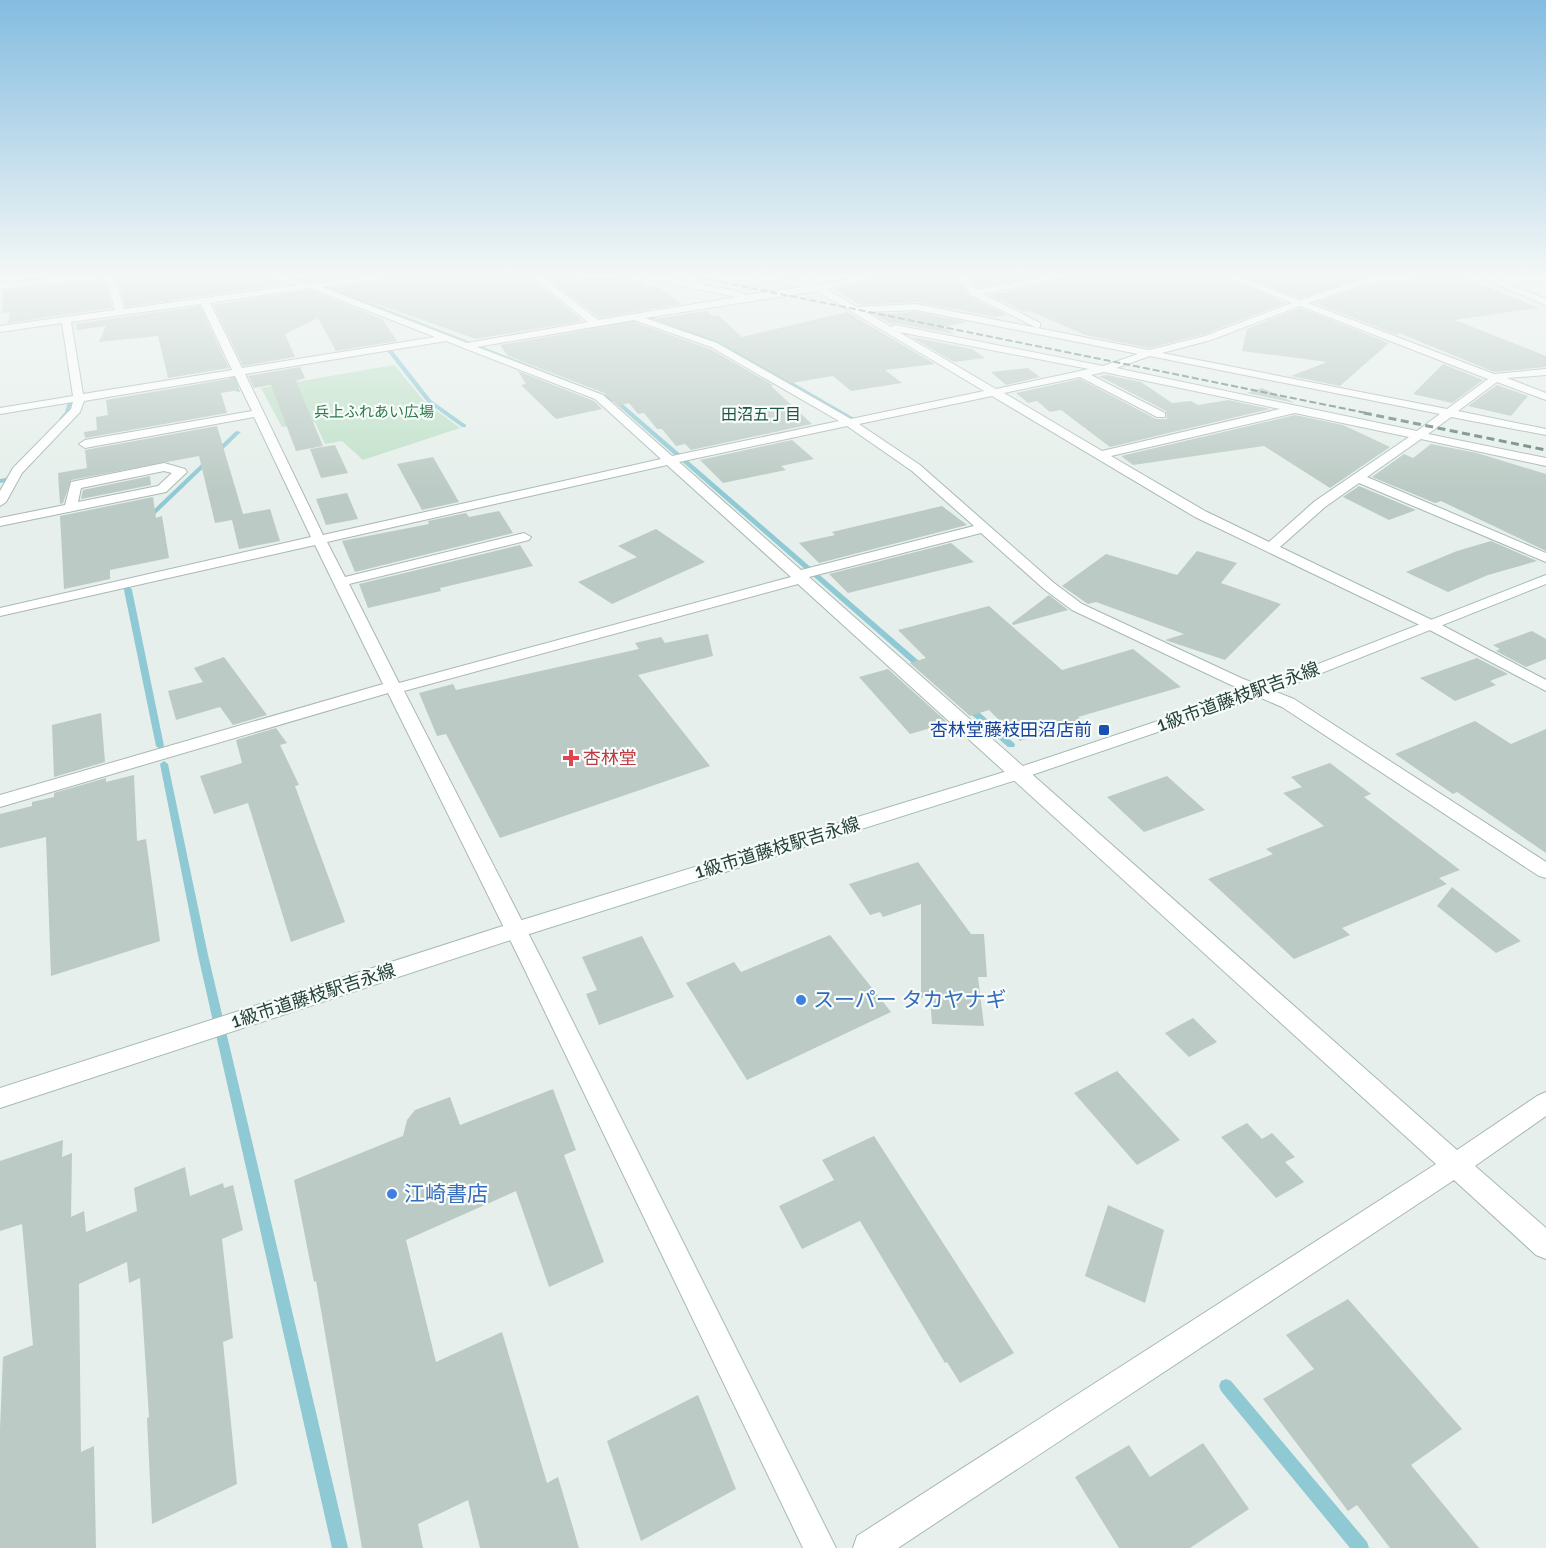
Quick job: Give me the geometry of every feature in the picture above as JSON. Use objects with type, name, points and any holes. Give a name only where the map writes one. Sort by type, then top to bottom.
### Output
[{"type":"street","points":[[0,502],[17,471],[76,410],[79,400],[71,348]]},
{"type":"street","points":[[227,348],[319,540],[516,930],[820,1548]]},
{"type":"street","points":[[0,411],[387,348]]},
{"type":"street","points":[[473,348],[599,397],[1546,1246]]},
{"type":"street","points":[[720,348],[850,423],[916,468],[1077,607],[1288,703],[1546,871]]},
{"type":"street","points":[[920,348],[1200,514],[1429,624],[1546,686]]},
{"type":"street","points":[[999,348],[1546,462]]},
{"type":"street","points":[[1125,348],[1546,432]]},
{"type":"street","points":[[0,612],[671,460],[1082,374],[1168,348]]},
{"type":"street","points":[[1419,348],[1546,397]]},
{"type":"street","points":[[1271,548],[1320,504],[1419,435],[1494,377],[1546,372]]},
{"type":"street","points":[[1082,374],[1161,415]]},
{"type":"street","points":[[1101,455],[1296,409]]},
{"type":"street","points":[[85,444],[258,413]]},
{"type":"street","points":[[0,522],[162,489],[181,472],[164,467],[75,485],[71,507]]},
{"type":"street","points":[[1359,478],[1546,558]]},
{"type":"street","points":[[0,801],[393,688],[600,634],[822,569],[984,528]]},
{"type":"street","points":[[340,582],[524,537]]},
{"type":"street","name":"1級市道藤枝駅吉永線","points":[[0,1098],[516,930],[1020,773],[1260,692],[1546,579]]},
{"type":"street","points":[[869,1548],[1546,1104]]},
{"type":"green space","name":"兵上ふれあい広場","points":[[394,365],[425,402],[460,428],[363,460],[342,441],[325,444],[315,422],[282,427],[261,388]]},
{"type":"building","points":[[161,348],[220,348],[229,368],[168,378]]},
{"type":"building","points":[[234,348],[291,348],[295,357],[243,366]]},
{"type":"building","points":[[334,348],[353,348],[336,351]]},
{"type":"building","points":[[502,348],[708,348],[773,385],[771,386],[812,424],[691,450],[685,444],[676,446],[662,429],[657,429],[644,413],[638,414],[629,403],[618,406],[604,393],[508,356]]},
{"type":"building","points":[[731,348],[908,348],[935,364],[885,370],[902,383],[851,391],[833,376],[791,383]]},
{"type":"building","points":[[930,348],[968,348],[985,358],[954,362]]},
{"type":"building","points":[[1243,348],[1383,348],[1340,386],[1291,376],[1327,362],[1242,351]]},
{"type":"building","points":[[1436,348],[1526,348],[1546,356],[1546,367],[1494,372]]},
{"type":"building","points":[[1443,364],[1483,380],[1452,403],[1413,394]]},
{"type":"building","points":[[300,367],[305,378],[296,381],[323,446],[296,451],[271,385],[254,388],[248,376]]},
{"type":"building","points":[[1028,368],[1040,377],[1006,385],[991,372]]},
{"type":"building","points":[[518,371],[594,401],[602,409],[556,419],[521,385],[526,384]]},
{"type":"building","points":[[1108,375],[1141,382],[1172,403],[1191,401],[1198,405],[1228,400],[1270,409],[1110,447],[1061,410],[1050,412],[1037,401],[1028,403],[1016,393],[1080,379],[1156,419],[1167,419],[1166,411],[1099,376]]},
{"type":"building","points":[[234,378],[239,390],[221,393],[227,413],[85,438],[84,432],[97,430],[96,417],[108,415],[106,400]]},
{"type":"building","points":[[1497,385],[1528,396],[1511,416],[1468,406]]},
{"type":"building","points":[[1262,388],[1295,403],[1247,393]]},
{"type":"building","points":[[1295,415],[1343,425],[1390,447],[1330,488],[1264,446],[1133,465],[1121,456]]},
{"type":"building","points":[[217,426],[243,514],[270,509],[280,541],[239,549],[232,520],[215,523],[199,456],[71,480],[63,503],[60,504],[58,473],[87,468],[85,450]]},
{"type":"building","points":[[792,440],[814,459],[781,466],[786,470],[723,483],[700,460]]},
{"type":"building","points":[[1431,444],[1477,453],[1546,474],[1546,551],[1441,501],[1435,503],[1372,477],[1404,454],[1413,458]]},
{"type":"building","points":[[335,445],[348,473],[321,478],[310,449]]},
{"type":"building","points":[[433,457],[459,502],[422,510],[397,464]]},
{"type":"building","points":[[150,476],[151,485],[81,499],[83,490]]},
{"type":"building","points":[[1359,486],[1416,510],[1389,520],[1343,497]]},
{"type":"building","points":[[347,493],[358,519],[326,525],[316,499]]},
{"type":"building","points":[[153,497],[156,518],[162,516],[169,558],[110,570],[110,579],[64,589],[60,516]]},
{"type":"building","points":[[942,506],[967,525],[819,563],[799,543],[835,535],[832,532]]},
{"type":"building","points":[[499,511],[513,533],[355,572],[342,541],[429,524],[428,521],[466,513],[469,517]]},
{"type":"building","points":[[656,529],[705,562],[612,604],[578,582],[637,557],[618,546]]},
{"type":"building","points":[[1491,541],[1537,561],[1488,575],[1448,592],[1406,572],[1457,551]]},
{"type":"building","points":[[951,543],[974,562],[848,593],[829,574]]},
{"type":"building","points":[[520,545],[533,566],[440,588],[441,591],[368,608],[359,584]]},
{"type":"building","points":[[1197,551],[1237,563],[1221,583],[1281,604],[1225,660],[1165,640],[1184,634],[1096,602],[1088,604],[1062,586],[1106,554],[1177,575]]},
{"type":"building","points":[[1049,595],[1068,610],[1013,625],[1012,623]]},
{"type":"building","points":[[989,606],[1062,670],[1133,649],[1181,687],[1078,717],[1081,719],[1020,741],[989,710],[970,716],[910,663],[926,658],[898,630]]},
{"type":"building","points":[[1532,631],[1546,639],[1546,659],[1526,667],[1496,651],[1500,649],[1493,645]]},
{"type":"building","points":[[708,634],[713,656],[638,675],[710,766],[500,838],[446,734],[437,736],[419,693],[453,684],[456,690],[639,649],[635,643],[661,637],[665,643]]},
{"type":"building","points":[[224,657],[267,715],[233,725],[220,707],[176,720],[168,691],[203,682],[194,668]]},
{"type":"building","points":[[1477,658],[1508,674],[1490,681],[1496,685],[1455,701],[1420,678]]},
{"type":"building","points":[[888,669],[948,723],[910,734],[859,677]]},
{"type":"building","points":[[101,713],[105,762],[54,777],[52,725]]},
{"type":"building","points":[[1475,721],[1511,744],[1546,729],[1546,853],[1457,792],[1453,794],[1395,754]]},
{"type":"building","points":[[276,728],[287,743],[280,745],[299,785],[295,786],[345,922],[291,942],[248,803],[214,814],[200,776],[242,763],[236,740]]},
{"type":"building","points":[[1330,763],[1371,794],[1364,797],[1460,870],[1439,878],[1447,884],[1342,928],[1350,935],[1294,959],[1208,879],[1273,854],[1266,849],[1324,826],[1283,793],[1302,787],[1291,777]]},
{"type":"building","points":[[134,775],[137,841],[146,839],[160,941],[51,976],[46,837],[0,848],[0,814],[32,806],[32,802],[54,797],[54,793],[106,778],[106,782]]},
{"type":"building","points":[[1167,776],[1205,810],[1144,832],[1107,797]]},
{"type":"building","points":[[918,862],[971,934],[984,934],[987,977],[978,977],[984,1026],[932,1024],[930,995],[921,998],[921,904],[883,917],[880,912],[870,915],[849,884]]},
{"type":"building","points":[[1452,887],[1521,941],[1496,953],[1437,906]]},
{"type":"building","points":[[830,935],[891,1012],[747,1080],[686,983],[734,962],[741,972]]},
{"type":"building","points":[[642,936],[674,997],[599,1025],[586,994],[597,990],[582,957]]},
{"type":"building","points":[[1193,1018],[1217,1042],[1189,1057],[1165,1033]]},
{"type":"building","points":[[1117,1071],[1180,1140],[1137,1165],[1074,1093]]},
{"type":"building","points":[[553,1089],[576,1150],[564,1155],[604,1262],[549,1287],[516,1191],[406,1240],[436,1362],[502,1332],[547,1483],[558,1477],[579,1548],[480,1548],[468,1500],[418,1524],[423,1548],[362,1548],[316,1281],[314,1282],[294,1180],[403,1136],[407,1120],[415,1110],[450,1097],[460,1125]]},
{"type":"building","points":[[1247,1123],[1262,1139],[1272,1133],[1295,1157],[1285,1162],[1304,1182],[1276,1198],[1221,1137]]},
{"type":"building","points":[[874,1136],[1014,1353],[960,1383],[947,1362],[945,1363],[860,1221],[802,1249],[779,1206],[834,1180],[822,1160]]},
{"type":"building","points":[[63,1140],[62,1157],[72,1153],[71,1217],[84,1211],[86,1232],[137,1211],[134,1188],[185,1167],[190,1196],[223,1183],[224,1188],[233,1185],[243,1230],[222,1239],[233,1338],[223,1342],[237,1484],[152,1524],[147,1418],[149,1417],[140,1278],[129,1283],[127,1262],[79,1284],[81,1452],[94,1446],[96,1548],[0,1548],[0,1429],[3,1357],[33,1345],[22,1224],[0,1231],[0,1161]]},
{"type":"building","points":[[1108,1205],[1164,1230],[1145,1303],[1085,1276]]},
{"type":"building","points":[[1348,1299],[1462,1429],[1411,1465],[1479,1548],[1390,1548],[1357,1505],[1348,1511],[1263,1399],[1314,1369],[1286,1335]]},
{"type":"building","points":[[698,1395],[736,1489],[641,1541],[607,1441]]},
{"type":"building","points":[[1203,1443],[1249,1509],[1190,1548],[1119,1548],[1075,1477],[1129,1445],[1150,1477]]},
{"type":"waterway","points":[[482,348],[616,401],[923,668]]},
{"type":"waterway","points":[[731,348],[851,418]]},
{"type":"waterway","points":[[390,351],[429,401],[464,426]]},
{"type":"waterway","points":[[232,377],[238,391]]},
{"type":"waterway","points":[[62,419],[68,412],[70,403]]},
{"type":"waterway","points":[[146,520],[238,432]]},
{"type":"waterway","points":[[0,481],[8,480],[15,472]]},
{"type":"waterway","points":[[128,590],[160,746]]},
{"type":"waterway","points":[[968,707],[1011,745]]},
{"type":"waterway","points":[[164,764],[203,955],[340,1548]]},
{"type":"waterway","points":[[1226,1386],[1361,1548]]},
{"type":"railway","points":[[1047,348],[1371,414]]},
{"type":"railway","points":[[1364,413],[1546,450]]},
{"type":"place","name":"杏林堂藤枝田沼店前","points":[[1104,730]]},
{"type":"place","name":"杏林堂","points":[[571,758]]},
{"type":"place","name":"スーパー タカヤナギ","points":[[801,1000]]},
{"type":"place","name":"江崎書店","points":[[392,1194]]},
{"type":"district","name":"田沼五丁目","points":[[761,415]]}]
